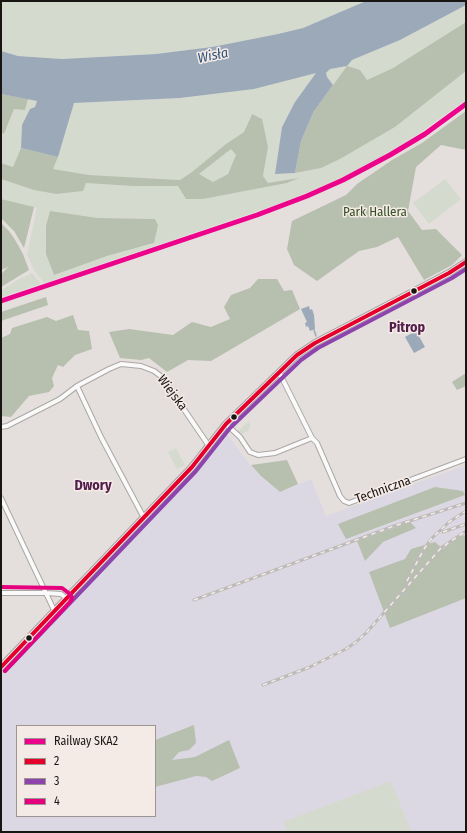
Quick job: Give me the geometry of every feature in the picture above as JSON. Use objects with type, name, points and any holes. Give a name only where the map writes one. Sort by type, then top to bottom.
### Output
[{"type":"street","points":[[1,667],[192,467],[226,424],[297,355],[315,343],[450,273],[466,262]]},
{"type":"street","name":"Wiejska","points":[[1,427],[7,426],[60,399],[77,386],[121,364],[141,366],[154,370],[162,377],[209,446]]},
{"type":"street","name":"Techniczna","points":[[278,372],[281,375],[312,438],[317,443],[340,496],[344,501],[349,503],[466,459]]},
{"type":"street","points":[[77,386],[105,444],[144,518]]},
{"type":"street","points":[[226,424],[240,438],[250,452],[258,455],[275,453],[312,438]]},
{"type":"street","points":[[1,498],[54,610]]},
{"type":"street","points":[[1,593],[61,594],[66,598]]},
{"type":"shaded area","points":[[1,1],[366,1],[303,28],[212,47],[156,54],[62,59],[18,56],[1,51]]},
{"type":"shaded area","points":[[466,5],[466,22],[393,68],[367,80],[347,66],[352,60],[400,40]]},
{"type":"shaded area","points":[[347,66],[333,85],[326,77],[326,74],[330,69]]},
{"type":"shaded area","points":[[466,71],[466,100],[421,132],[388,153],[353,172],[326,185],[279,204],[44,283],[34,270],[27,254],[37,208],[1,199],[1,179],[34,190],[56,194],[86,183],[132,186],[178,186],[186,199],[203,199],[287,183],[297,179],[268,183],[263,176],[268,147],[251,114],[244,132],[180,180],[89,175],[53,169],[74,103],[180,98],[254,89],[317,72],[295,102],[282,127],[275,174],[295,173],[320,168],[340,159],[395,127]],"holes":[[[50,211],[98,218],[155,219],[153,244],[107,256],[54,275],[46,254]]]},
{"type":"shaded area","points":[[28,99],[37,101],[35,107],[22,125],[21,148],[13,167],[1,163],[1,132],[4,134],[14,109],[25,109]]},
{"type":"shaded area","points":[[231,149],[236,155],[228,174],[213,182],[199,174]]},
{"type":"shaded area","points":[[445,179],[461,199],[429,224],[413,203]]},
{"type":"shaded area","points":[[32,273],[41,284],[1,297],[1,291],[17,280]]},
{"type":"shaded area","points":[[249,421],[250,426],[248,431],[242,434],[237,432]]},
{"type":"shaded area","points":[[228,435],[250,465],[280,492],[311,479],[326,516],[466,465],[466,832],[1,832],[1,675],[193,474],[199,472],[199,468],[221,438]]},
{"type":"shaded area","points":[[176,448],[185,465],[177,469],[168,452]]},
{"type":"shaded area","points":[[391,781],[411,832],[287,832],[283,822]]},
{"type":"green space","points":[[466,22],[466,71],[395,127],[340,159],[321,168],[295,173],[301,141],[314,111],[347,66],[360,70],[367,80],[393,68]]},
{"type":"green space","points":[[1,94],[28,99],[25,110],[14,109],[4,134],[1,132]]},
{"type":"green space","name":"Park Hallera","points":[[466,111],[466,150],[441,145],[416,167],[408,211],[422,230],[436,229],[462,255],[452,265],[424,280],[398,237],[377,247],[359,251],[317,281],[294,265],[287,249],[292,221],[346,195],[357,184],[392,160],[422,143]]},
{"type":"green space","points":[[252,114],[262,119],[268,147],[263,176],[268,183],[299,178],[287,183],[203,199],[186,199],[178,186],[132,186],[86,183],[83,191],[56,194],[34,190],[1,179],[1,163],[13,167],[21,148],[58,157],[53,169],[89,175],[180,180],[244,132]],"holes":[[[231,149],[236,155],[228,174],[213,182],[199,174]]]},
{"type":"green space","points":[[1,199],[34,207],[24,248],[14,231],[1,218]]},
{"type":"green space","points":[[50,211],[98,218],[155,219],[158,225],[154,243],[107,256],[54,275],[46,254],[46,226]]},
{"type":"green space","points":[[2,224],[14,238],[23,254],[29,270],[1,287],[1,274],[8,267],[1,270]]},
{"type":"green space","points":[[258,279],[277,279],[284,291],[292,290],[300,309],[211,361],[188,360],[167,372],[149,358],[141,360],[120,358],[109,332],[129,329],[173,335],[192,322],[211,327],[230,319],[224,307],[231,295],[250,288]]},
{"type":"green space","points":[[46,297],[48,305],[1,321],[1,312]]},
{"type":"green space","points":[[73,315],[78,330],[89,331],[92,349],[75,355],[63,367],[58,365],[52,378],[54,386],[49,392],[29,396],[11,417],[1,416],[1,338],[10,334],[12,328],[47,317],[56,321]]},
{"type":"green space","points":[[466,373],[466,386],[457,390],[452,382]]},
{"type":"green space","points":[[287,460],[298,484],[280,492],[261,476],[251,465]]},
{"type":"green space","points":[[435,487],[463,491],[465,495],[346,539],[338,524]]},
{"type":"green space","points":[[410,522],[416,528],[383,542],[365,561],[357,541]]},
{"type":"green space","points":[[466,535],[466,598],[390,628],[369,572],[405,559],[411,549],[435,542],[443,549],[460,536]]},
{"type":"green space","points":[[194,725],[196,743],[189,750],[179,752],[172,760],[195,757],[229,740],[240,768],[212,781],[206,777],[196,776],[156,787],[156,740]]},
{"type":"water","name":"Wisła","points":[[366,1],[466,1],[466,5],[400,40],[352,60],[347,66],[330,69],[326,73],[333,85],[314,111],[301,141],[295,173],[275,174],[282,127],[295,102],[316,73],[254,89],[180,98],[74,103],[58,157],[21,148],[22,125],[30,109],[35,107],[37,101],[1,94],[1,51],[18,56],[62,59],[156,54],[212,47],[303,28]]},
{"type":"water","points":[[309,306],[314,315],[315,329],[310,331],[308,326],[306,327],[305,323],[307,322],[301,309]]},
{"type":"water","points":[[416,331],[425,347],[414,353],[405,337]]},
{"type":"waterway","points":[[314,330],[316,336]]},
{"type":"railway","points":[[194,600],[394,526],[466,503]]},
{"type":"railway","points":[[407,581],[431,539],[449,522],[466,511]]},
{"type":"railway","points":[[443,532],[466,524]]},
{"type":"railway","points":[[263,685],[310,667],[346,649],[356,642],[366,633],[441,548],[466,531]]},
{"type":"rail line","name":"SKA2","points":[[1,301],[257,215],[307,196],[343,180],[390,155],[425,134],[466,104]]},
{"type":"transit line","name":"2","points":[[1,667],[192,467],[226,424],[297,355],[315,343],[449,273],[466,262]]},
{"type":"transit line","name":"3","points":[[5,671],[196,471],[230,428],[301,360],[318,348],[452,278],[466,269]]},
{"type":"transit line","name":"4","points":[[1,587],[62,588],[70,594],[72,598],[70,602],[5,671]]},
{"type":"district","name":"Pitrop","points":[[407,328]]},
{"type":"district","name":"Dwory","points":[[93,486]]}]
